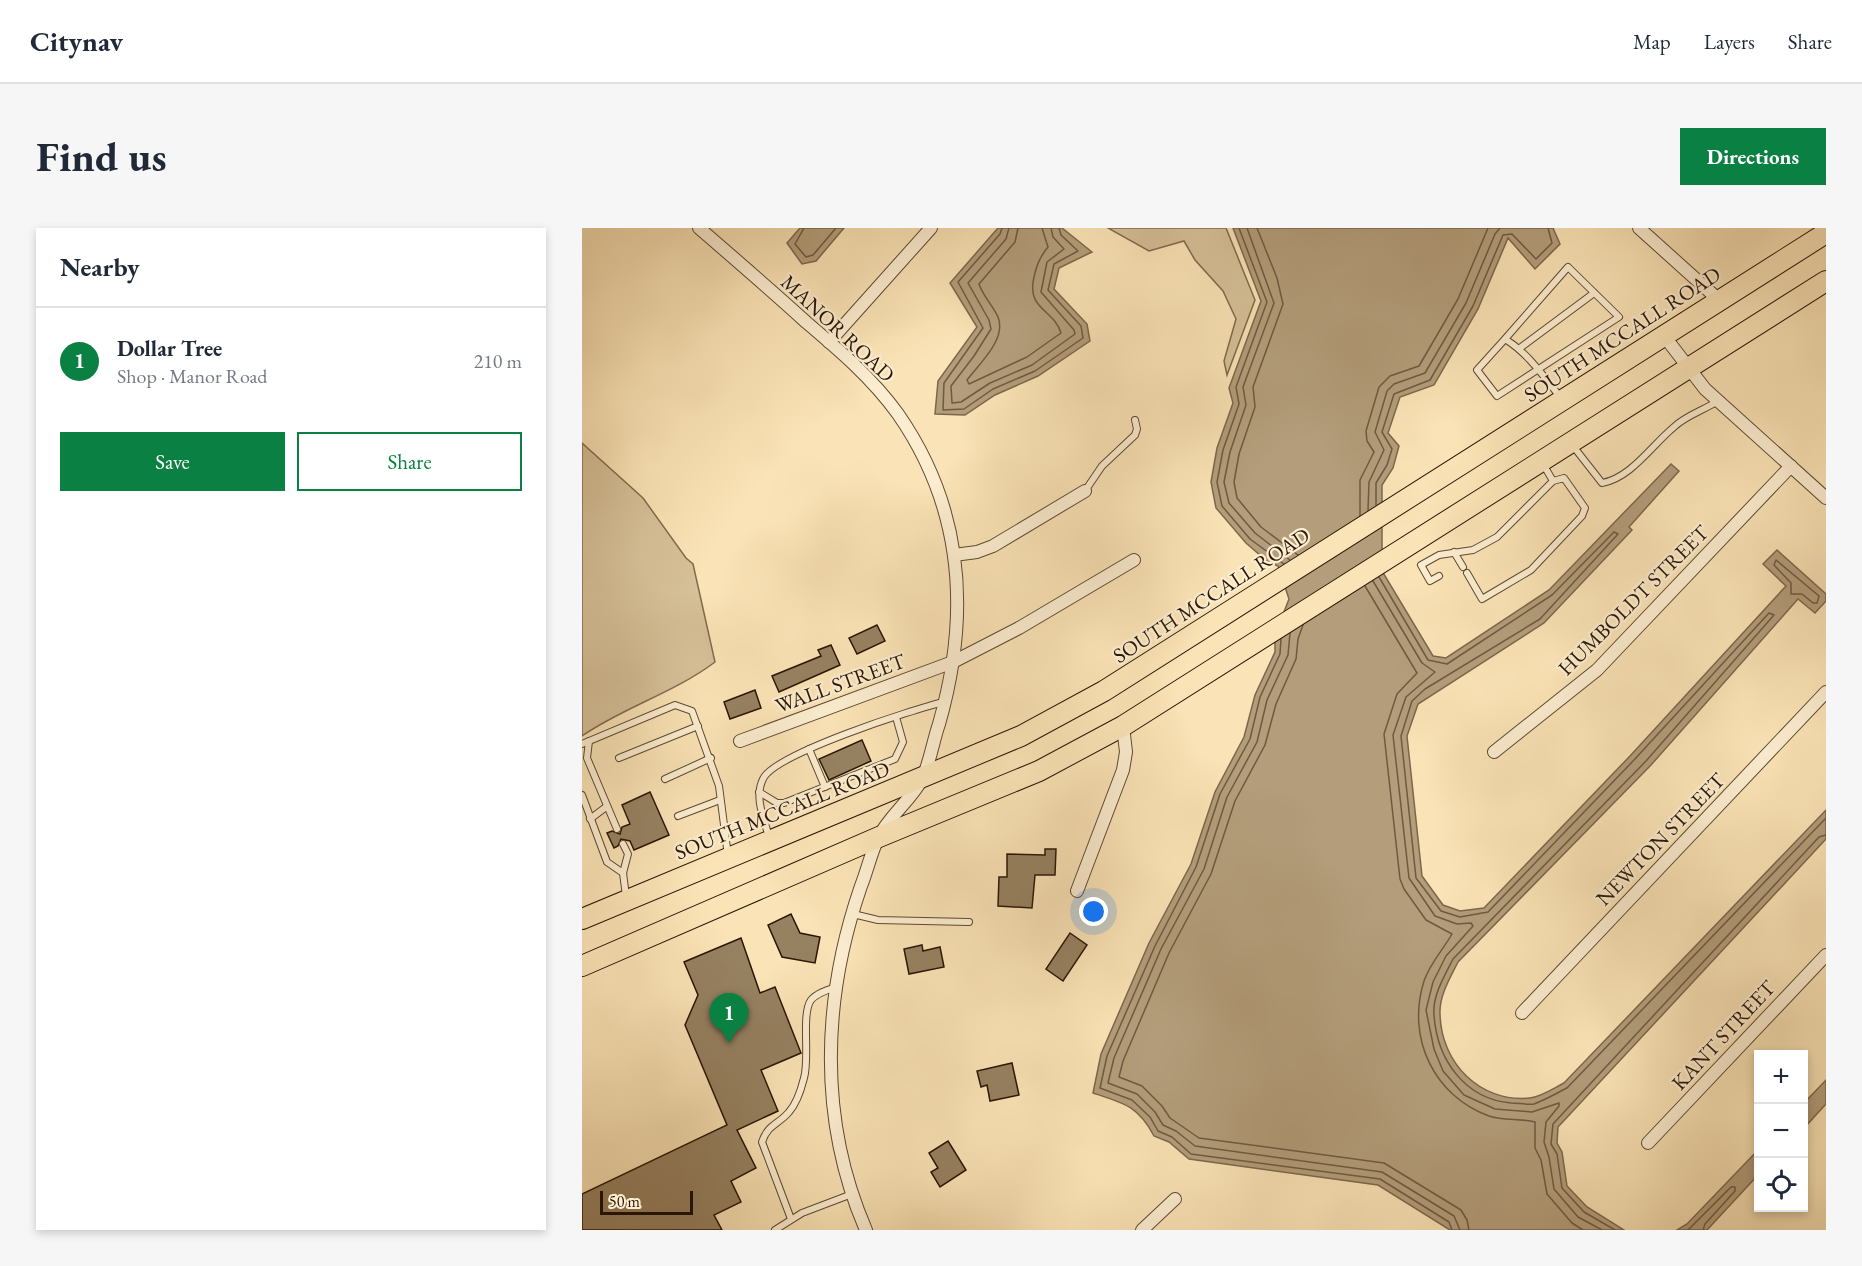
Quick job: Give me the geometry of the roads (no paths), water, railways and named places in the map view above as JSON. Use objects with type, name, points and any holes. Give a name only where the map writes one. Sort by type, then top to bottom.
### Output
[{"type":"main road","name":"SOUTH MCCALL ROAD","points":[[582,919],[1021,736],[1104,691],[1266,586],[1665,337],[1826,233]]},
{"type":"main road","points":[[582,966],[879,837],[1039,771],[1123,726],[1266,633],[1826,280]]},
{"type":"main road","points":[[582,932],[615,917],[627,900]]},
{"type":"street","points":[[829,342],[931,228]]},
{"type":"street","points":[[1639,228],[1719,300]]},
{"type":"street","name":"MANOR ROAD","points":[[705,230],[872,381],[899,416],[918,446],[939,495],[954,555],[958,603],[953,662],[945,702],[922,778],[879,837],[852,914],[836,987],[830,1043],[831,1096],[838,1143],[852,1194],[866,1230]]},
{"type":"street","points":[[1665,337],[1687,368],[1718,401],[1826,498]]},
{"type":"street","name":"HUMBOLDT STREET","points":[[1494,752],[1598,670],[1791,466]]},
{"type":"street","points":[[954,555],[976,552],[993,546],[1085,491]]},
{"type":"street","name":"WALL STREET","points":[[740,741],[953,662],[1020,628],[1134,560]]},
{"type":"street","name":"NEWTON STREET","points":[[1522,1013],[1826,692]]},
{"type":"street","points":[[1077,891],[1123,770],[1126,752],[1123,726]]},
{"type":"street","name":"KANT STREET","points":[[1648,1143],[1826,955]]},
{"type":"street","points":[[1142,1230],[1175,1199]]},
{"type":"lane","points":[[1568,267],[1594,293],[1619,317],[1539,371],[1497,396],[1477,370],[1568,267]]},
{"type":"lane","points":[[1520,348],[1594,293]]},
{"type":"lane","points":[[1505,339],[1520,348],[1563,401]]},
{"type":"lane","points":[[1571,442],[1602,483],[1612,481],[1656,447],[1675,425],[1718,401]]},
{"type":"lane","points":[[1085,491],[1102,466],[1136,435],[1135,420]]},
{"type":"lane","points":[[1541,460],[1553,481]]},
{"type":"lane","points":[[1438,576],[1431,581],[1421,565],[1439,555],[1454,552],[1473,550],[1497,537],[1553,481],[1564,478],[1585,507],[1582,516],[1557,538],[1531,570],[1509,579],[1482,599],[1454,552]]},
{"type":"lane","points":[[1528,507],[1533,513]]},
{"type":"lane","points":[[1487,543],[1492,550]]},
{"type":"lane","points":[[770,839],[759,792],[763,778],[772,767],[809,748],[945,702]]},
{"type":"lane","points":[[582,744],[675,705],[692,711],[711,758],[719,786],[728,857]]},
{"type":"lane","points":[[759,792],[777,803],[784,803],[895,759],[903,742],[896,717]]},
{"type":"lane","points":[[619,758],[698,726]]},
{"type":"lane","points":[[589,741],[587,758],[617,829]]},
{"type":"lane","points":[[809,748],[825,787]]},
{"type":"lane","points":[[665,779],[711,758]]},
{"type":"lane","points":[[582,795],[608,862],[623,873]]},
{"type":"lane","points":[[678,816],[720,800]]},
{"type":"lane","points":[[590,819],[606,807]]},
{"type":"lane","points":[[623,844],[627,854],[623,873],[627,900]]},
{"type":"lane","points":[[852,914],[878,920],[969,922]]},
{"type":"lane","points":[[791,1219],[763,1152],[762,1143],[766,1130],[789,1113],[796,1102],[805,1077],[808,1046],[806,1019],[810,1001],[818,994],[836,987]]},
{"type":"lane","points":[[775,1230],[791,1219],[852,1194]]},
{"type":"water","points":[[800,228],[844,228],[816,261],[802,264],[787,243]]},
{"type":"water","points":[[998,228],[1062,228],[1092,252],[1059,268],[1054,289],[1087,324],[1090,341],[1038,376],[995,395],[965,415],[935,414],[938,381],[977,327],[950,283]]},
{"type":"water","points":[[1233,228],[1553,228],[1560,244],[1535,269],[1508,238],[1478,309],[1434,385],[1400,397],[1388,433],[1399,446],[1393,468],[1382,485],[1382,571],[1433,656],[1446,658],[1549,590],[1671,464],[1679,471],[1629,527],[1632,530],[1544,623],[1418,704],[1407,736],[1422,876],[1443,905],[1460,911],[1484,908],[1630,756],[1786,586],[1763,564],[1777,550],[1826,594],[1826,601],[1815,613],[1798,599],[1651,765],[1458,962],[1443,994],[1440,1007],[1442,1032],[1447,1048],[1467,1076],[1480,1087],[1495,1094],[1512,1098],[1530,1098],[1543,1094],[1564,1083],[1826,810],[1826,839],[1558,1127],[1557,1143],[1562,1152],[1567,1186],[1587,1207],[1624,1230],[1450,1230],[1378,1185],[1189,1159],[1169,1142],[1154,1136],[1142,1118],[1129,1107],[1093,1093],[1101,1054],[1149,943],[1191,864],[1215,792],[1244,737],[1255,695],[1275,652],[1275,635],[1289,599],[1278,566],[1268,562],[1246,543],[1216,508],[1211,482],[1217,448],[1233,403],[1229,388],[1261,301]]},
{"type":"water","points":[[1826,1080],[1826,1104],[1808,1124],[1808,1099]]},
{"type":"water","points":[[1754,1154],[1754,1179],[1707,1230],[1677,1230],[1687,1224]]},
{"type":"place","name":"Dollar Tree","points":[[729,1043]]}]
